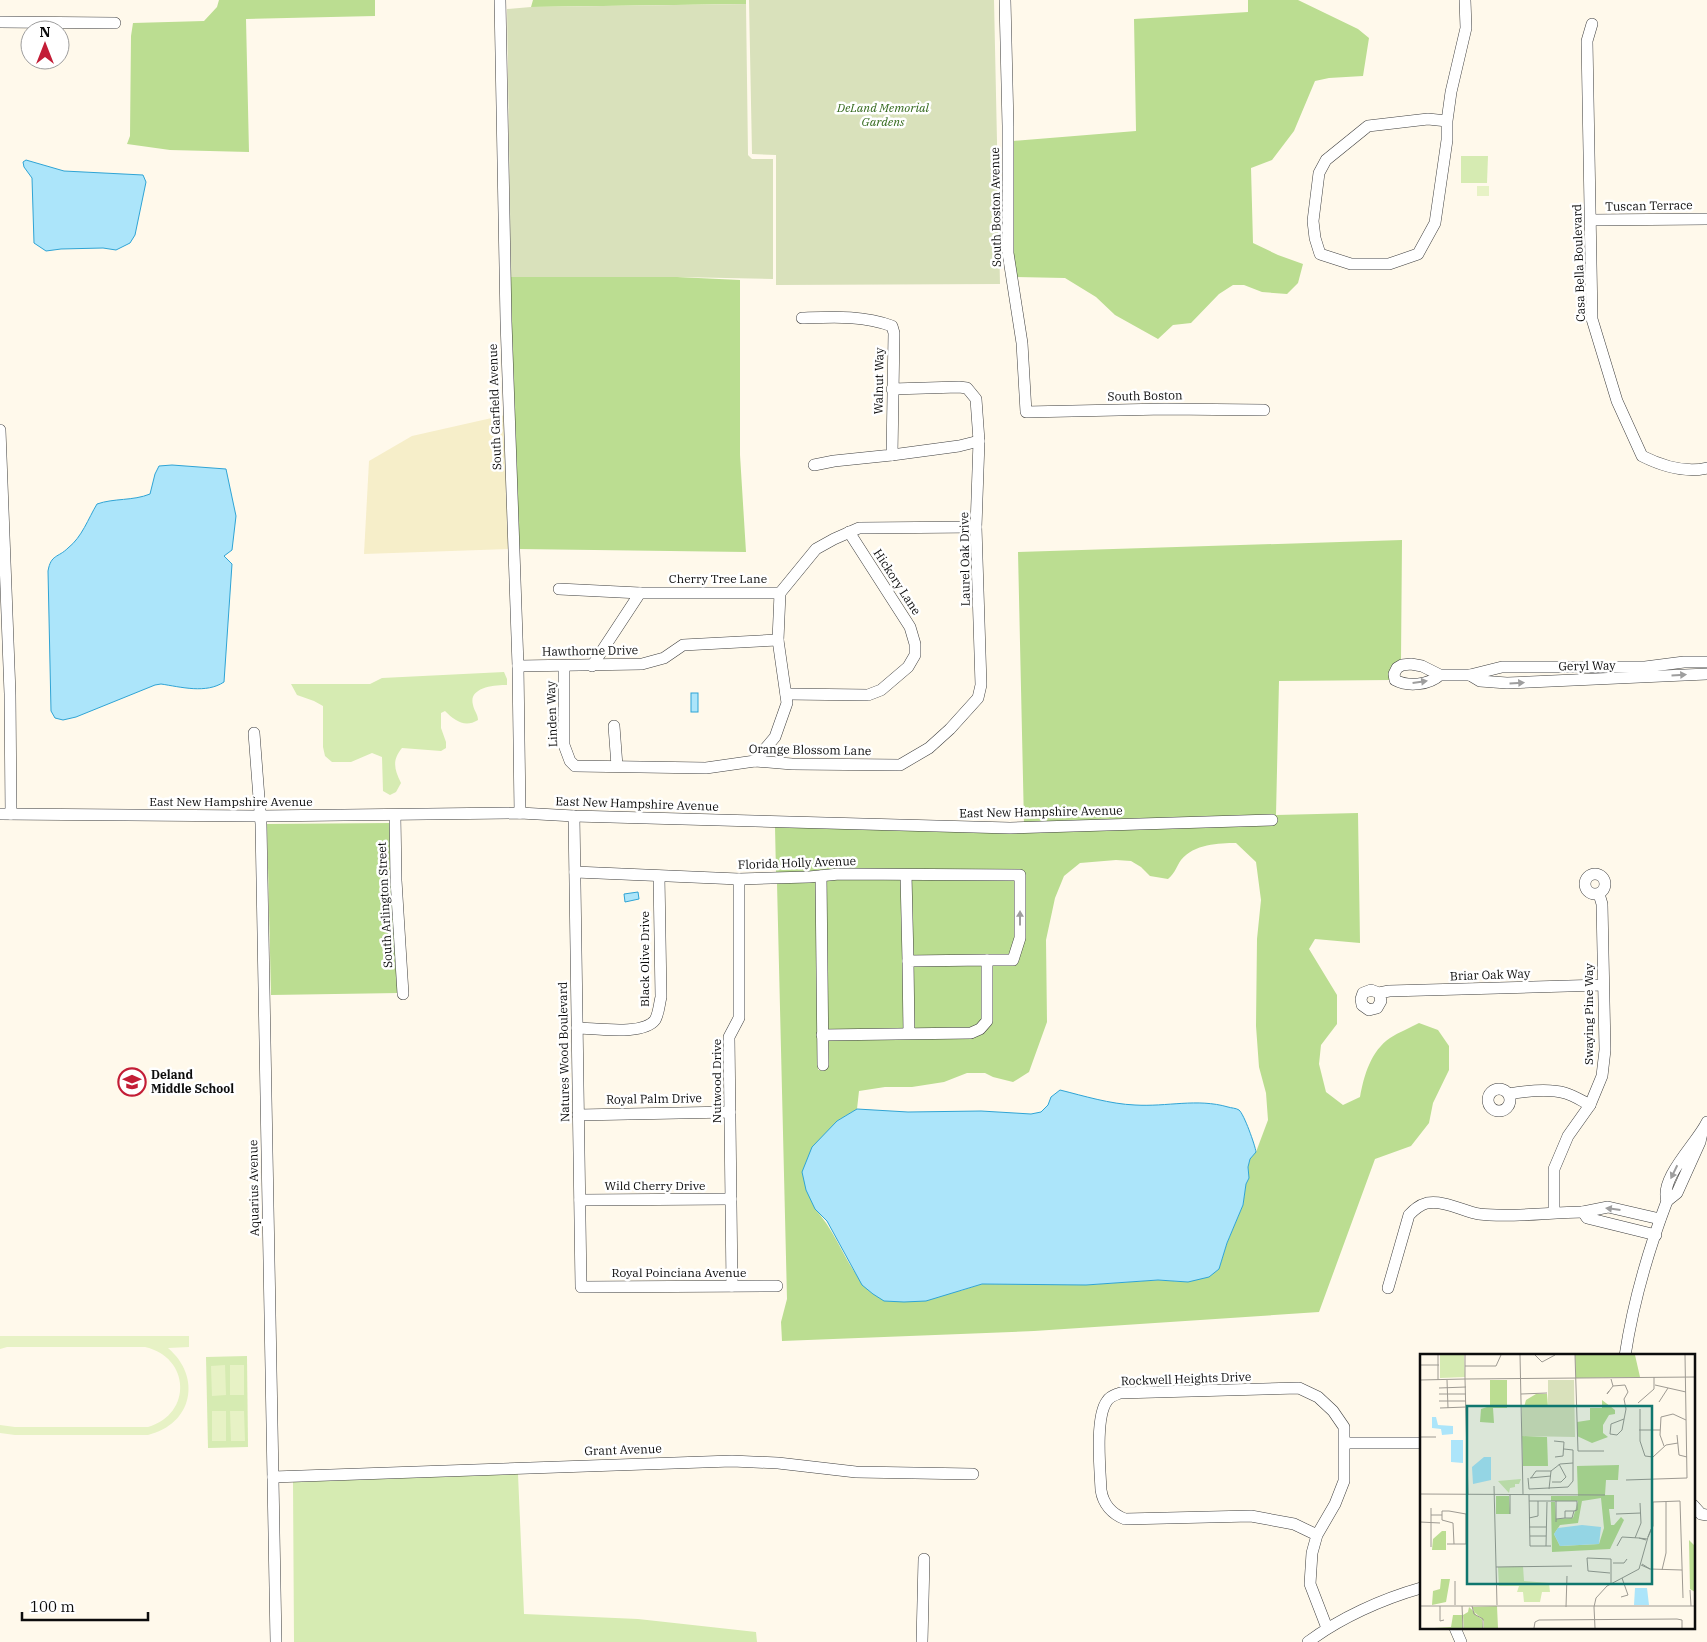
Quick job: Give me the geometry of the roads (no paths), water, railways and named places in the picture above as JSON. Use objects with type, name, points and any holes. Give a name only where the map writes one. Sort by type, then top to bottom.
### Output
[{"type":"street","name":"South Garfield Avenue","points":[[500,0],[506,321],[518,666],[520,813]]},
{"type":"street","name":"South Boston Avenue","points":[[1005,0],[1008,126],[1008,253],[1022,342],[1026,412]]},
{"type":"street","points":[[1447,121],[1428,119],[1368,126],[1326,160],[1319,173],[1313,220],[1315,238],[1320,254],[1350,264],[1389,264],[1418,254],[1435,223],[1447,140],[1447,121],[1451,92],[1466,28],[1465,0]]},
{"type":"street","points":[[0,22],[115,23]]},
{"type":"street","name":"Casa Bella Boulevard","points":[[1592,24],[1587,41],[1592,319],[1617,400],[1642,456],[1660,464],[1677,468],[1695,471],[1707,468]]},
{"type":"street","name":"Tuscan Terrace","points":[[1591,220],[1707,218]]},
{"type":"street","name":"Walnut Way","points":[[802,318],[838,317],[878,320],[892,326],[894,333],[892,455]]},
{"type":"street","name":"Laurel Oak Drive","points":[[892,389],[959,387],[967,388],[976,399],[979,441],[976,526],[981,685],[978,698],[950,729]]},
{"type":"street","name":"South Boston","points":[[1026,412],[1165,409],[1264,410]]},
{"type":"street","points":[[0,430],[10,694],[6,814]]},
{"type":"street","points":[[814,465],[959,446],[979,441]]},
{"type":"street","name":"Cherry Tree Lane","points":[[559,589],[640,593],[780,593],[816,549],[859,528],[976,526]]},
{"type":"street","name":"Hickory Lane","points":[[786,694],[868,695],[881,690],[908,667],[915,655],[915,644],[910,627],[849,532]]},
{"type":"street","points":[[592,666],[640,593]]},
{"type":"street","points":[[755,761],[775,737],[787,703],[778,640],[780,593]]},
{"type":"street","name":"Hawthorne Drive","points":[[518,666],[642,664],[664,658],[683,645],[778,640]]},
{"type":"street","name":"Geryl Way","points":[[1470,675],[1480,681],[1507,684],[1610,680],[1650,672],[1684,662],[1707,662]]},
{"type":"street","name":"Linden Way","points":[[564,666],[564,745],[570,761]]},
{"type":"street","points":[[1536,666],[1536,682]]},
{"type":"street","name":"Geryl Way","points":[[1440,675],[1470,675],[1502,667],[1536,666],[1707,674]]},
{"type":"street","points":[[614,726],[617,766]]},
{"type":"street","name":"Orange Blossom Lane","points":[[570,761],[576,766],[706,768],[755,761],[792,764],[900,765],[929,748],[950,729]]},
{"type":"street","name":"Aquarius Avenue","points":[[254,733],[261,816],[276,1642]]},
{"type":"street","name":"East New Hampshire Avenue","points":[[6,814],[261,816],[520,813],[1010,828],[1272,820]]},
{"type":"street","name":"South Arlington Street","points":[[395,815],[396,880],[403,994]]},
{"type":"street","name":"Natures Wood Boulevard","points":[[574,816],[581,1287]]},
{"type":"street","name":"Florida Holly Avenue","points":[[575,872],[739,879],[840,874],[1020,874],[1020,938],[1013,960],[987,960]]},
{"type":"street","points":[[906,875],[909,1034]]},
{"type":"street","name":"Black Olive Drive","points":[[577,1028],[630,1030],[648,1026],[654,1022],[658,1013],[660,997],[659,876]]},
{"type":"street","points":[[821,876],[822,1065]]},
{"type":"street","name":"Nutwood Drive","points":[[732,1286],[730,1037],[739,1018],[739,879]]},
{"type":"street","name":"Swaying Pine Way","points":[[1554,1212],[1554,1169],[1568,1136],[1590,1105],[1602,1076],[1604,1050],[1602,904],[1599,894]]},
{"type":"street","points":[[822,1034],[971,1034],[980,1029],[987,1020],[987,960],[908,961]]},
{"type":"street","name":"Briar Oak Way","points":[[1378,993],[1389,991],[1603,985]]},
{"type":"street","points":[[1509,1094],[1523,1091],[1552,1091],[1565,1093],[1590,1105]]},
{"type":"street","name":"Royal Palm Drive","points":[[578,1115],[730,1112]]},
{"type":"street","points":[[1625,1354],[1639,1286],[1667,1201],[1666,1189],[1680,1161],[1705,1127]]},
{"type":"street","name":"Wild Cherry Drive","points":[[580,1200],[731,1200]]},
{"type":"street","points":[[1388,1288],[1408,1216],[1416,1207],[1426,1203],[1437,1203],[1480,1214],[1583,1212],[1608,1207],[1660,1219]]},
{"type":"street","points":[[1583,1212],[1587,1218],[1656,1235]]},
{"type":"street","name":"Royal Poinciana Avenue","points":[[581,1287],[777,1286]]},
{"type":"street","name":"Rockwell Heights Drive","points":[[1317,1535],[1294,1524],[1251,1516],[1125,1519],[1116,1515],[1102,1500],[1100,1490],[1100,1421],[1106,1402],[1112,1396],[1120,1393],[1299,1388],[1318,1397],[1333,1412],[1344,1427],[1344,1481],[1335,1504],[1317,1535],[1312,1553],[1310,1584],[1327,1628]]},
{"type":"street","points":[[1345,1443],[1420,1443]]},
{"type":"street","name":"Grant Avenue","points":[[273,1477],[732,1461],[778,1463],[856,1472],[973,1474]]},
{"type":"street","points":[[1694,1506],[1701,1514],[1707,1515]]},
{"type":"street","points":[[922,1642],[924,1559]]},
{"type":"street","points":[[1308,1642],[1327,1628],[1351,1616],[1420,1588]]},
{"type":"street","points":[[1456,1630],[1461,1642]]},
{"type":"water","points":[[26,160],[64,171],[143,175],[146,182],[135,235],[130,243],[116,250],[103,248],[46,251],[34,243],[32,178],[24,167],[23,162]]},
{"type":"water","points":[[172,465],[226,469],[236,516],[232,550],[224,556],[232,564],[224,682],[217,686],[201,689],[161,684],[155,685],[76,717],[63,720],[55,718],[51,711],[49,566],[55,557],[77,539],[97,504],[137,498],[150,494],[159,466]]},
{"type":"water","points":[[691,693],[698,693],[698,712],[691,712]]},
{"type":"water","points":[[638,892],[639,899],[625,902],[624,894]]},
{"type":"water","points":[[1060,1090],[1116,1103],[1147,1105],[1205,1103],[1239,1110],[1252,1137],[1256,1152],[1250,1159],[1248,1167],[1249,1178],[1246,1184],[1243,1205],[1227,1243],[1219,1269],[1209,1277],[1188,1282],[1158,1280],[1086,1285],[982,1284],[926,1301],[904,1302],[884,1301],[862,1285],[827,1221],[815,1209],[806,1190],[802,1172],[812,1147],[837,1121],[857,1109],[908,1112],[981,1111],[1031,1114],[1041,1112],[1048,1105],[1051,1097]]},
{"type":"place","name":"Deland Middle School","points":[[132,1082]]},
{"type":"park label","name":"DeLand Memorial Gardens","points":[[883,115]]}]
